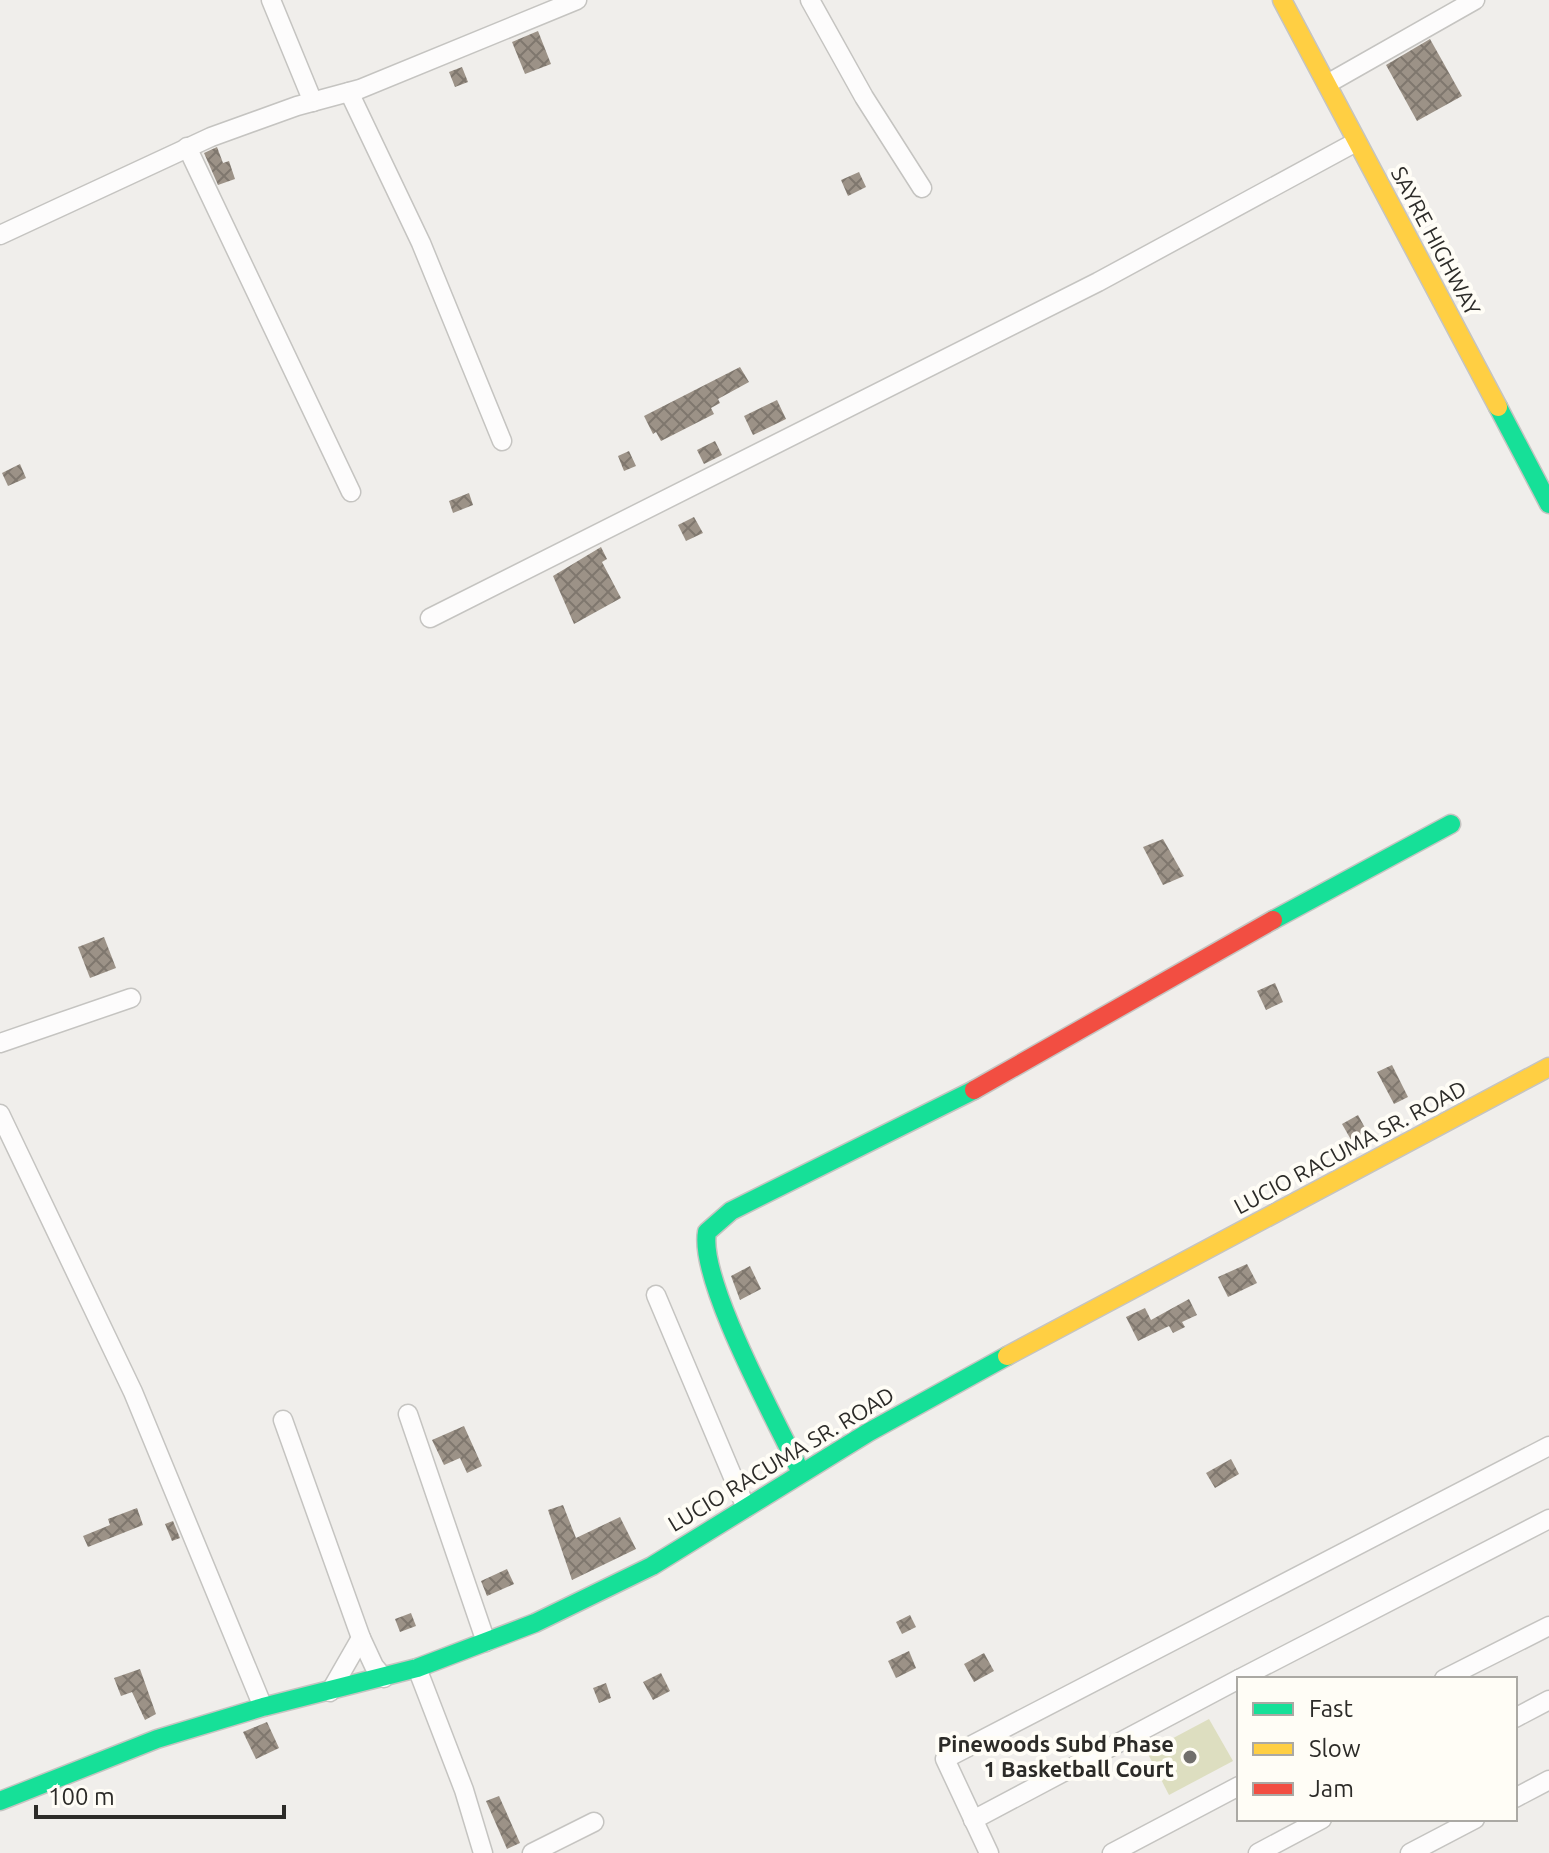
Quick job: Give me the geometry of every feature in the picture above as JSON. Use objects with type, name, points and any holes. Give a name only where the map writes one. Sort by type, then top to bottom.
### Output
[{"type":"main road","name":"SAYRE HIGHWAY","points":[[1282,0],[1549,504]]},
{"type":"main road","points":[[801,1473],[715,1283],[705,1241],[708,1228],[731,1211],[962,1097],[1248,934],[1451,824]]},
{"type":"main road","name":"LUCIO RACUMA SR. ROAD","points":[[0,1801],[157,1739],[263,1707],[417,1668],[535,1623],[652,1566],[801,1473],[933,1396],[1544,1070]]},
{"type":"street","points":[[271,0],[313,102]]},
{"type":"street","points":[[0,235],[187,147],[349,92],[577,0]]},
{"type":"street","points":[[810,0],[864,97],[922,188]]},
{"type":"street","points":[[1327,84],[1475,0]]},
{"type":"street","points":[[349,92],[416,232],[502,441]]},
{"type":"street","points":[[430,618],[1098,282],[1356,142]]},
{"type":"street","points":[[187,147],[351,492]]},
{"type":"street","points":[[0,1043],[131,998]]},
{"type":"street","points":[[1544,1070],[1549,1090]]},
{"type":"street","points":[[0,1114],[133,1392],[263,1707]]},
{"type":"street","points":[[656,1295],[746,1508]]},
{"type":"street","points":[[408,1414],[486,1642]]},
{"type":"street","points":[[283,1420],[361,1638],[374,1666],[384,1678]]},
{"type":"street","points":[[989,1853],[945,1759],[1549,1446]]},
{"type":"street","points":[[1243,1677],[1549,1519]]},
{"type":"street","points":[[1448,1677],[1549,1626]]},
{"type":"street","points":[[330,1692],[361,1638]]},
{"type":"street","points":[[417,1668],[464,1790],[483,1853]]},
{"type":"street","points":[[973,1820],[1237,1680]]},
{"type":"street","points":[[1517,1717],[1549,1700]]},
{"type":"street","points":[[1517,1797],[1549,1780]]},
{"type":"street","points":[[1112,1853],[1237,1787]]},
{"type":"street","points":[[1258,1853],[1318,1821]]},
{"type":"street","points":[[1410,1853],[1471,1821]]},
{"type":"street","points":[[532,1853],[594,1822]]},
{"type":"green space","name":"Pinewoods Subd Phase 1 Basketball Court","points":[[1209,1719],[1233,1761],[1169,1795],[1147,1752]]},
{"type":"building","points":[[538,31],[551,64],[525,74],[512,42]]},
{"type":"building","points":[[1430,39],[1462,96],[1417,121],[1386,65]]},
{"type":"building","points":[[462,67],[468,82],[455,87],[449,72]]},
{"type":"building","points":[[217,147],[223,163],[229,161],[235,179],[218,185],[204,153]]},
{"type":"building","points":[[859,172],[866,187],[848,196],[841,180]]},
{"type":"building","points":[[740,367],[749,382],[718,399],[720,403],[711,408],[714,414],[661,441],[656,432],[653,434],[644,416]]},
{"type":"building","points":[[777,400],[786,419],[753,435],[744,416]]},
{"type":"building","points":[[715,441],[722,455],[704,464],[697,450]]},
{"type":"building","points":[[629,451],[636,466],[624,471],[618,456]]},
{"type":"building","points":[[20,464],[26,478],[8,486],[2,473]]},
{"type":"building","points":[[469,493],[473,505],[453,513],[449,501]]},
{"type":"building","points":[[694,517],[703,533],[686,541],[678,525]]},
{"type":"building","points":[[601,547],[607,559],[602,562],[621,598],[574,624],[553,576]]},
{"type":"building","points":[[1163,839],[1184,876],[1163,885],[1143,847]]},
{"type":"building","points":[[104,937],[116,968],[90,978],[78,947]]},
{"type":"building","points":[[1275,983],[1283,1002],[1266,1010],[1257,991]]},
{"type":"building","points":[[1392,1065],[1408,1097],[1394,1104],[1377,1072]]},
{"type":"building","points":[[1358,1115],[1370,1137],[1354,1145],[1342,1124]]},
{"type":"building","points":[[1247,1264],[1257,1283],[1228,1297],[1218,1277]]},
{"type":"building","points":[[750,1266],[761,1289],[740,1300],[731,1276]]},
{"type":"building","points":[[1189,1299],[1197,1315],[1182,1322],[1185,1327],[1173,1333],[1169,1326],[1138,1341],[1126,1317],[1145,1308],[1151,1320]]},
{"type":"building","points":[[464,1426],[482,1466],[467,1473],[460,1458],[444,1465],[432,1440]]},
{"type":"building","points":[[1231,1459],[1239,1474],[1215,1488],[1206,1473]]},
{"type":"building","points":[[563,1505],[576,1538],[620,1517],[636,1549],[572,1580],[548,1510]]},
{"type":"building","points":[[137,1508],[143,1525],[88,1547],[83,1536],[110,1525],[108,1519]]},
{"type":"building","points":[[173,1521],[180,1538],[172,1541],[165,1524]]},
{"type":"building","points":[[507,1569],[514,1584],[487,1596],[481,1581]]},
{"type":"building","points":[[411,1613],[416,1626],[400,1632],[395,1619]]},
{"type":"building","points":[[910,1615],[916,1627],[902,1634],[896,1622]]},
{"type":"building","points":[[909,1651],[916,1668],[896,1678],[888,1661]]},
{"type":"building","points":[[984,1653],[994,1671],[974,1682],[964,1664]]},
{"type":"building","points":[[140,1669],[156,1714],[145,1720],[132,1692],[121,1696],[114,1678]]},
{"type":"building","points":[[661,1673],[670,1691],[653,1700],[643,1682]]},
{"type":"building","points":[[606,1683],[611,1698],[599,1703],[593,1688]]},
{"type":"building","points":[[267,1722],[279,1748],[256,1759],[243,1732]]},
{"type":"building","points":[[499,1796],[520,1843],[507,1849],[486,1801]]},
{"type":"traffic: fast","points":[[1498,407],[1549,504]]},
{"type":"traffic: fast","points":[[1273,920],[1451,824]]},
{"type":"traffic: fast","points":[[801,1473],[727,1316],[708,1254],[707,1232],[731,1211],[974,1090]]},
{"type":"traffic: fast","points":[[0,1801],[157,1739],[263,1707],[417,1668],[535,1623],[652,1566],[869,1432],[1007,1356]]},
{"type":"traffic: slow","points":[[1282,0],[1498,407]]},
{"type":"traffic: slow","points":[[1007,1356],[1549,1067]]},
{"type":"traffic: jam","points":[[974,1090],[1273,920]]},
{"type":"place","name":"Pinewoods Subd Phase 1 Basketball Court","points":[[1190,1757]]}]
